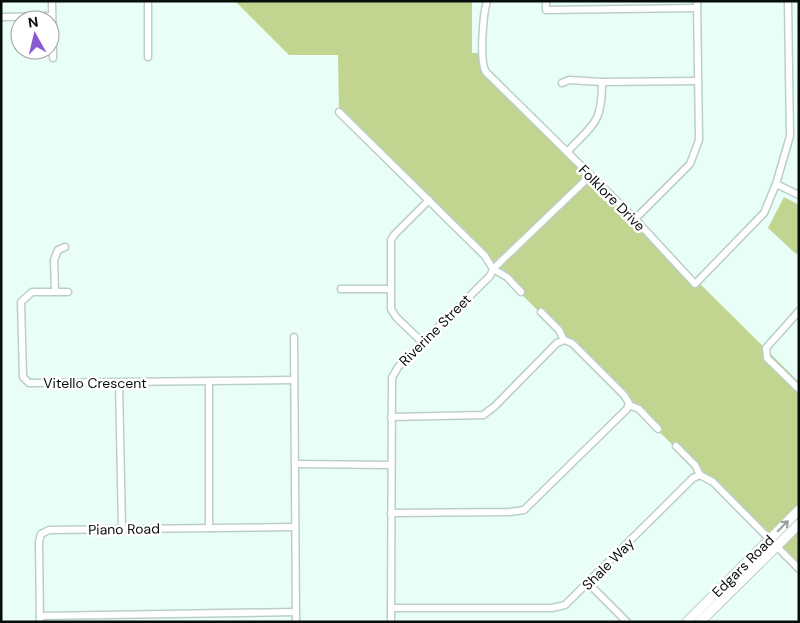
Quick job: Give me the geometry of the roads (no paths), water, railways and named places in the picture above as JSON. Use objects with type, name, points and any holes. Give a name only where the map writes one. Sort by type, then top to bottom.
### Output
[{"type":"street","points":[[148,1],[148,57]]},
{"type":"street","name":"Folklore Drive","points":[[487,1],[484,12],[484,68],[635,219],[696,284],[764,213],[776,184]]},
{"type":"street","points":[[546,1],[546,10],[697,4],[699,140],[690,164],[635,219]]},
{"type":"street","points":[[788,1],[790,136],[776,184],[799,195]]},
{"type":"street","points":[[562,83],[569,80],[602,82],[698,81]]},
{"type":"street","points":[[567,152],[598,120],[602,106],[602,82]]},
{"type":"street","points":[[339,112],[485,256],[492,270],[507,277],[521,292]]},
{"type":"street","name":"Riverine Street","points":[[391,622],[392,378],[398,367],[490,276],[492,270],[590,176]]},
{"type":"street","points":[[423,343],[393,313],[390,289],[392,237],[429,200]]},
{"type":"street","points":[[55,292],[54,260],[58,250],[64,247]]},
{"type":"street","points":[[341,289],[390,289]]},
{"type":"street","name":"Vitello Crescent","points":[[68,292],[32,292],[21,302],[23,377],[29,383],[294,380]]},
{"type":"street","points":[[799,311],[766,348],[767,358],[799,389]]},
{"type":"street","points":[[541,312],[559,330],[564,340],[572,343],[624,395],[629,405],[639,409],[658,429]]},
{"type":"street","points":[[294,337],[296,622]]},
{"type":"street","points":[[391,417],[484,415],[557,343],[564,340]]},
{"type":"street","points":[[208,382],[209,528]]},
{"type":"street","points":[[119,383],[122,529]]},
{"type":"street","points":[[391,513],[510,512],[524,510],[611,426],[629,405]]},
{"type":"street","points":[[676,446],[695,465],[700,475],[713,482],[799,568]]},
{"type":"street","points":[[295,464],[391,465]]},
{"type":"street","name":"Shale Way","points":[[391,608],[552,608],[571,601],[694,478],[700,475]]},
{"type":"street","name":"Edgars Road","points":[[700,622],[773,542],[799,510]]},
{"type":"street","name":"Edgars Road","points":[[687,622],[773,542],[799,524]]},
{"type":"street","name":"Piano Road","points":[[40,619],[39,542],[42,534],[48,530],[295,527]]},
{"type":"street","points":[[589,584],[627,622]]},
{"type":"street","points":[[40,619],[296,612]]}]
